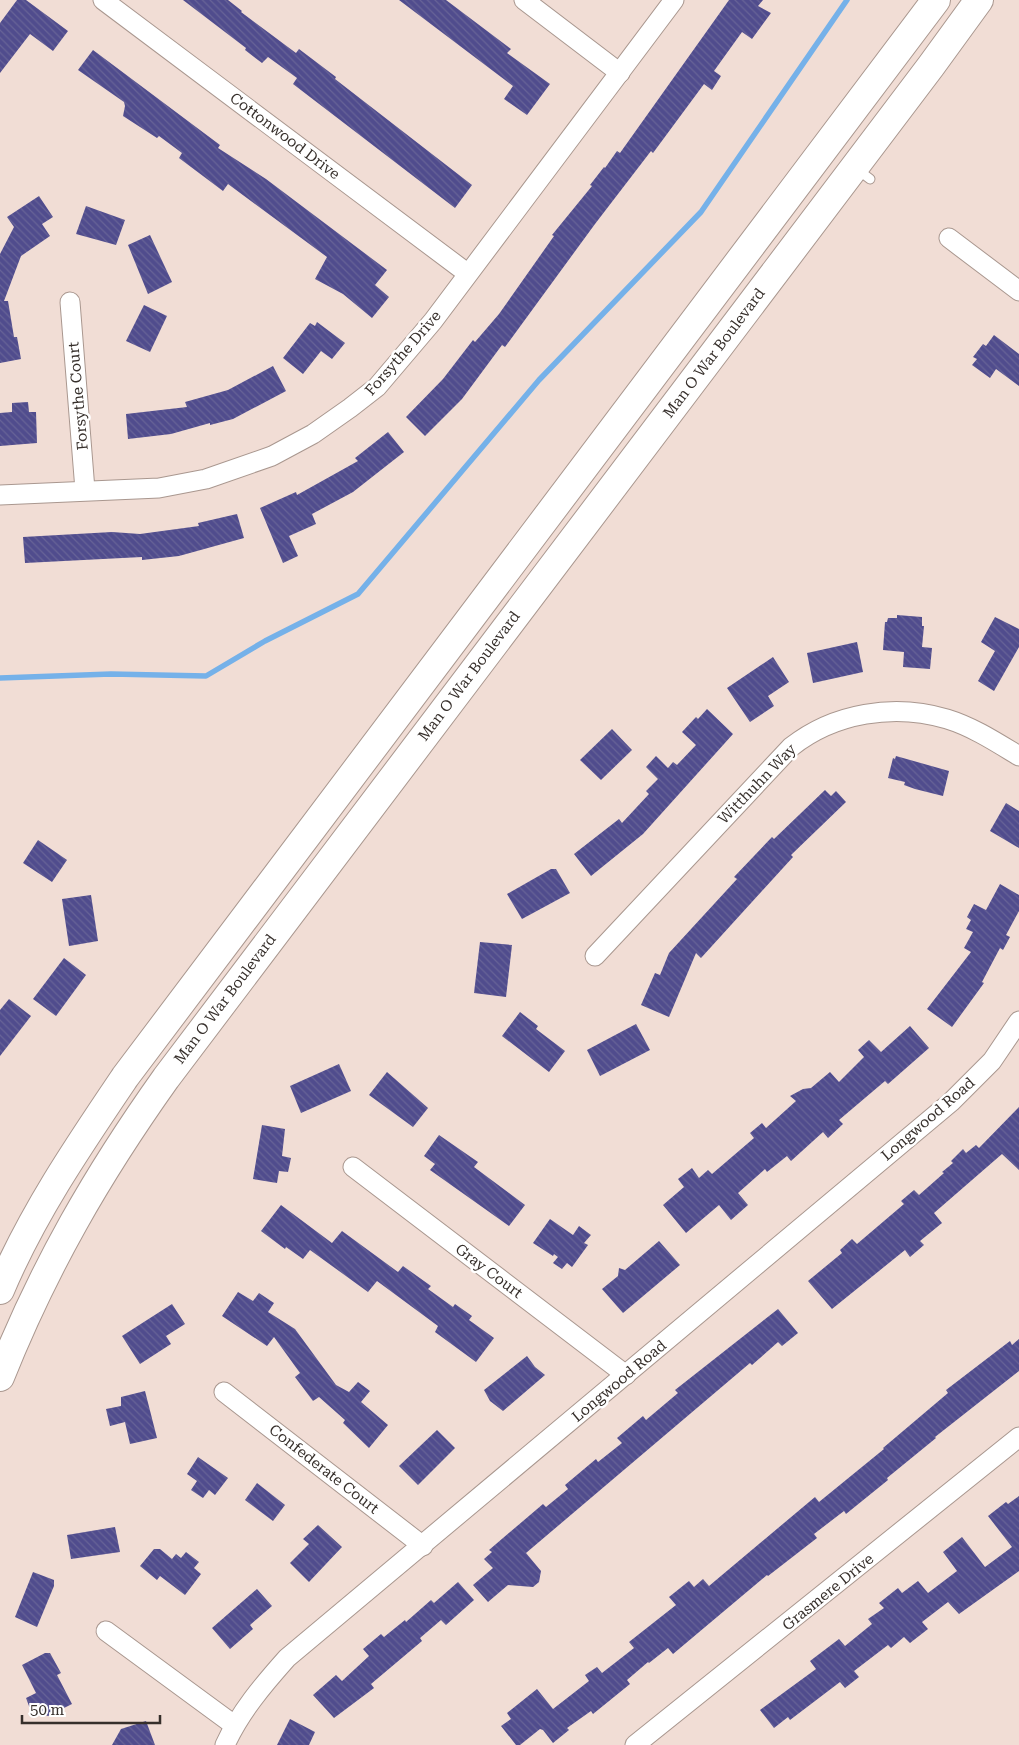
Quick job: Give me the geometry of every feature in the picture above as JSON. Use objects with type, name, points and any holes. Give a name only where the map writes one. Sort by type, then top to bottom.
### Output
[{"type":"main road","points":[[0,1290],[34,1220],[73,1155],[125,1077],[936,0]]},
{"type":"main road","name":"Man O War Boulevard","points":[[0,1377],[29,1308],[62,1240],[130,1129],[161,1086],[863,173],[979,0]]},
{"type":"street","name":"Cottonwood Drive","points":[[103,0],[467,273]]},
{"type":"street","points":[[524,0],[620,72]]},
{"type":"street","name":"Forsythe Drive","points":[[0,495],[159,488],[206,479],[272,456],[314,434],[377,387],[433,320],[674,0]]},
{"type":"street","points":[[949,238],[1019,291]]},
{"type":"street","name":"Forsythe Court","points":[[70,302],[85,490]]},
{"type":"street","name":"Witthuhn Way","points":[[595,956],[791,747],[802,738],[844,718],[890,712],[918,713],[947,719],[970,728],[1019,756]]},
{"type":"street","name":"Longwood Road","points":[[225,1745],[234,1724],[262,1686],[287,1658],[951,1102],[992,1061],[1019,1021]]},
{"type":"street","name":"Gray Court","points":[[353,1167],[626,1375]]},
{"type":"street","name":"Confederate Court","points":[[224,1392],[422,1546]]},
{"type":"street","name":"Grasmere Drive","points":[[635,1745],[1019,1438]]},
{"type":"street","points":[[106,1631],[234,1724]]},
{"type":"building","points":[[17,0],[26,0],[68,31],[53,51],[30,34],[0,73],[0,23]]},
{"type":"building","points":[[183,0],[228,0],[296,53],[299,49],[336,77],[335,79],[472,185],[455,208],[293,84],[297,78],[268,57],[262,63],[245,50],[246,48]]},
{"type":"building","points":[[399,0],[446,0],[511,49],[507,53],[550,84],[527,115],[504,99],[513,86]]},
{"type":"building","points":[[729,0],[763,0],[758,6],[771,13],[752,39],[742,32],[714,71],[721,76],[712,90],[704,84],[653,153],[651,151],[595,224],[505,347],[502,345],[462,399],[425,436],[406,417],[443,379],[473,340],[475,342],[499,314],[554,236],[552,235],[592,186],[590,185],[617,151],[620,153]]},
{"type":"building","points":[[93,50],[220,145],[218,148],[266,179],[387,270],[375,285],[389,297],[372,318],[343,294],[315,279],[327,257],[228,184],[223,191],[179,158],[182,153],[159,136],[157,138],[123,116],[124,102],[78,70]]},
{"type":"building","points":[[39,196],[53,217],[42,224],[50,236],[21,256],[4,301],[8,301],[14,337],[17,337],[21,359],[0,363],[0,254],[14,227],[7,217]]},
{"type":"building","points":[[86,206],[125,220],[116,245],[76,234]]},
{"type":"building","points":[[150,235],[172,282],[148,294],[128,245]]},
{"type":"building","points":[[144,305],[167,316],[150,352],[126,341]]},
{"type":"building","points":[[317,322],[345,343],[332,359],[321,351],[303,374],[283,358],[310,323],[315,326]]},
{"type":"building","points":[[994,335],[1019,354],[1019,386],[996,369],[990,378],[972,365],[977,359],[973,357],[983,344],[986,346]]},
{"type":"building","points":[[273,366],[286,391],[233,419],[210,425],[210,423],[171,434],[128,439],[126,414],[187,407],[185,402],[228,390]]},
{"type":"building","points":[[28,402],[29,412],[36,412],[37,443],[0,446],[0,413],[12,412],[12,403]]},
{"type":"building","points":[[388,432],[404,452],[353,492],[312,514],[316,524],[289,536],[298,556],[283,563],[260,508],[296,492],[297,495],[358,461],[355,458]]},
{"type":"building","points":[[237,514],[244,538],[179,556],[142,560],[142,557],[25,563],[23,537],[112,532],[140,534],[199,526],[198,523]]},
{"type":"building","points":[[897,615],[922,617],[922,626],[924,626],[922,647],[932,648],[930,669],[903,667],[904,652],[883,650],[885,622],[887,622],[888,618],[897,618]]},
{"type":"building","points":[[995,617],[1019,629],[1019,647],[994,691],[978,681],[995,651],[981,642]]},
{"type":"building","points":[[857,642],[863,672],[813,683],[807,653]]},
{"type":"building","points":[[773,657],[789,682],[768,696],[774,706],[750,722],[727,688]]},
{"type":"building","points":[[707,709],[733,734],[643,834],[591,876],[574,854],[619,819],[622,823],[649,794],[646,791],[658,779],[646,767],[656,756],[668,768],[673,762],[677,765],[696,745],[682,732],[696,717],[698,719]]},
{"type":"building","points":[[612,729],[632,750],[601,780],[580,760]]},
{"type":"building","points":[[896,756],[949,771],[943,796],[915,789],[904,785],[905,782],[888,778],[893,758],[895,759]]},
{"type":"building","points":[[825,790],[831,796],[836,791],[846,802],[791,855],[793,857],[701,958],[696,953],[669,1017],[641,1005],[655,973],[660,975],[669,953],[737,879],[734,877],[772,837],[774,839]]},
{"type":"building","points":[[1006,803],[1019,811],[1019,848],[990,831]]},
{"type":"building","points":[[38,840],[67,860],[52,882],[23,863]]},
{"type":"building","points":[[551,869],[556,869],[570,893],[522,919],[507,894]]},
{"type":"building","points":[[1000,884],[1019,895],[1019,911],[1006,935],[1010,937],[1003,950],[1000,948],[982,982],[984,983],[952,1027],[927,1009],[971,952],[964,948],[973,932],[966,929],[971,920],[967,917],[974,904],[986,910]]},
{"type":"building","points":[[91,895],[98,941],[69,946],[62,899]]},
{"type":"building","points":[[480,942],[512,945],[506,997],[474,993]]},
{"type":"building","points":[[64,958],[86,975],[56,1016],[33,999]]},
{"type":"building","points":[[9,999],[31,1016],[0,1056],[0,1010]]},
{"type":"building","points":[[520,1012],[538,1026],[536,1029],[565,1051],[549,1072],[502,1036]]},
{"type":"building","points":[[636,1024],[650,1050],[600,1076],[587,1050]]},
{"type":"building","points":[[910,1026],[929,1048],[888,1084],[885,1081],[839,1120],[843,1124],[828,1138],[823,1132],[791,1161],[787,1156],[767,1172],[765,1169],[738,1193],[748,1205],[731,1220],[719,1205],[686,1233],[663,1205],[684,1187],[678,1179],[692,1168],[699,1178],[708,1170],[712,1174],[754,1138],[750,1133],[762,1123],[766,1128],[796,1101],[790,1096],[803,1089],[811,1088],[830,1072],[839,1082],[864,1057],[858,1050],[869,1040],[881,1052]]},
{"type":"building","points":[[339,1064],[351,1091],[301,1113],[290,1086]]},
{"type":"building","points":[[387,1072],[428,1108],[413,1127],[369,1095]]},
{"type":"building","points":[[1019,1107],[1019,1170],[1002,1154],[934,1213],[942,1223],[920,1241],[924,1245],[910,1257],[905,1250],[832,1309],[808,1281],[842,1253],[840,1250],[852,1239],[857,1244],[904,1204],[901,1201],[914,1190],[919,1195],[944,1173],[942,1172],[953,1163],[951,1161],[963,1149],[966,1153],[976,1145],[979,1148]]},
{"type":"building","points":[[262,1125],[285,1129],[282,1156],[291,1158],[288,1172],[279,1171],[277,1183],[253,1179]]},
{"type":"building","points":[[439,1135],[478,1162],[474,1167],[525,1205],[509,1226],[430,1170],[435,1164],[424,1156]]},
{"type":"building","points":[[281,1205],[332,1243],[342,1231],[398,1272],[403,1266],[431,1286],[428,1289],[453,1307],[455,1304],[472,1316],[469,1320],[494,1338],[476,1362],[435,1332],[438,1326],[377,1281],[368,1292],[310,1250],[303,1259],[286,1247],[285,1249],[261,1231]]},
{"type":"building","points":[[550,1219],[573,1235],[579,1226],[591,1235],[584,1243],[588,1245],[572,1267],[567,1263],[562,1269],[553,1263],[558,1257],[554,1254],[553,1256],[533,1243]]},
{"type":"building","points":[[659,1241],[680,1265],[623,1313],[602,1289],[618,1276],[619,1268],[625,1270]]},
{"type":"building","points":[[238,1292],[253,1301],[259,1293],[274,1303],[268,1312],[295,1329],[336,1385],[349,1392],[358,1382],[370,1391],[361,1402],[388,1425],[369,1448],[343,1423],[345,1420],[319,1397],[313,1401],[295,1377],[300,1373],[274,1337],[267,1346],[222,1316]]},
{"type":"building","points":[[172,1304],[185,1324],[166,1336],[171,1344],[140,1364],[122,1336]]},
{"type":"building","points":[[778,1309],[798,1333],[782,1346],[778,1342],[752,1365],[750,1363],[526,1553],[541,1571],[539,1582],[533,1587],[508,1585],[488,1602],[473,1585],[493,1568],[484,1559],[492,1552],[489,1550],[543,1504],[546,1507],[568,1489],[565,1485],[596,1459],[598,1462],[622,1443],[617,1438],[643,1416],[646,1420],[678,1393],[675,1390]]},
{"type":"building","points":[[1019,1339],[1019,1371],[935,1437],[887,1478],[888,1480],[846,1514],[844,1511],[814,1534],[817,1538],[767,1575],[673,1654],[668,1648],[648,1662],[627,1680],[630,1684],[593,1714],[591,1711],[567,1728],[569,1730],[553,1743],[543,1730],[540,1729],[520,1745],[516,1745],[501,1726],[511,1719],[507,1713],[537,1689],[553,1709],[589,1681],[585,1675],[597,1667],[602,1673],[634,1648],[629,1642],[676,1605],[669,1597],[689,1581],[694,1587],[703,1579],[709,1586],[815,1497],[819,1502],[884,1449],[948,1393],[946,1390],[1010,1341],[1012,1345]]},
{"type":"building","points":[[527,1356],[535,1367],[545,1375],[503,1411],[490,1401],[484,1390]]},
{"type":"building","points":[[145,1391],[157,1438],[130,1444],[125,1422],[110,1426],[106,1409],[121,1406],[121,1397]]},
{"type":"building","points":[[437,1430],[455,1448],[418,1485],[399,1466]]},
{"type":"building","points":[[198,1457],[228,1478],[215,1495],[209,1490],[203,1498],[191,1490],[197,1481],[187,1474]]},
{"type":"building","points":[[257,1483],[285,1505],[273,1521],[245,1500]]},
{"type":"building","points":[[1019,1496],[1019,1571],[959,1614],[948,1602],[922,1622],[928,1629],[910,1643],[904,1637],[891,1648],[888,1645],[854,1671],[859,1677],[845,1688],[840,1682],[790,1720],[788,1717],[774,1728],[760,1710],[816,1669],[810,1661],[839,1639],[845,1646],[872,1624],[868,1619],[884,1608],[879,1603],[898,1588],[902,1593],[918,1581],[928,1593],[957,1571],[943,1552],[962,1537],[985,1567],[1012,1547],[988,1516],[1006,1502],[1008,1504]]},
{"type":"building","points":[[318,1525],[342,1547],[309,1582],[290,1563],[309,1544],[303,1539]]},
{"type":"building","points":[[115,1527],[120,1552],[71,1559],[67,1535]]},
{"type":"building","points":[[154,1549],[160,1549],[172,1559],[176,1554],[181,1558],[186,1552],[199,1562],[194,1568],[201,1574],[185,1595],[160,1576],[157,1580],[140,1566]]},
{"type":"building","points":[[33,1572],[54,1580],[54,1586],[37,1627],[15,1617]]},
{"type":"building","points":[[458,1582],[474,1600],[446,1625],[441,1620],[420,1638],[422,1641],[371,1684],[374,1688],[334,1718],[313,1695],[336,1675],[342,1681],[369,1656],[363,1649],[381,1634],[384,1637],[405,1620],[406,1622],[431,1600],[434,1603]]},
{"type":"building","points":[[257,1589],[272,1606],[250,1625],[253,1629],[230,1649],[212,1628]]},
{"type":"building","points":[[45,1653],[50,1653],[61,1673],[57,1675],[72,1704],[48,1716],[33,1711],[29,1706],[26,1698],[36,1693],[22,1665]]},
{"type":"building","points":[[290,1719],[315,1732],[309,1745],[277,1745]]},
{"type":"building","points":[[146,1721],[155,1745],[112,1745],[121,1729]]},
{"type":"waterway","points":[[0,678],[111,674],[206,676],[265,641],[358,594],[539,380],[701,212],[847,0]]}]
